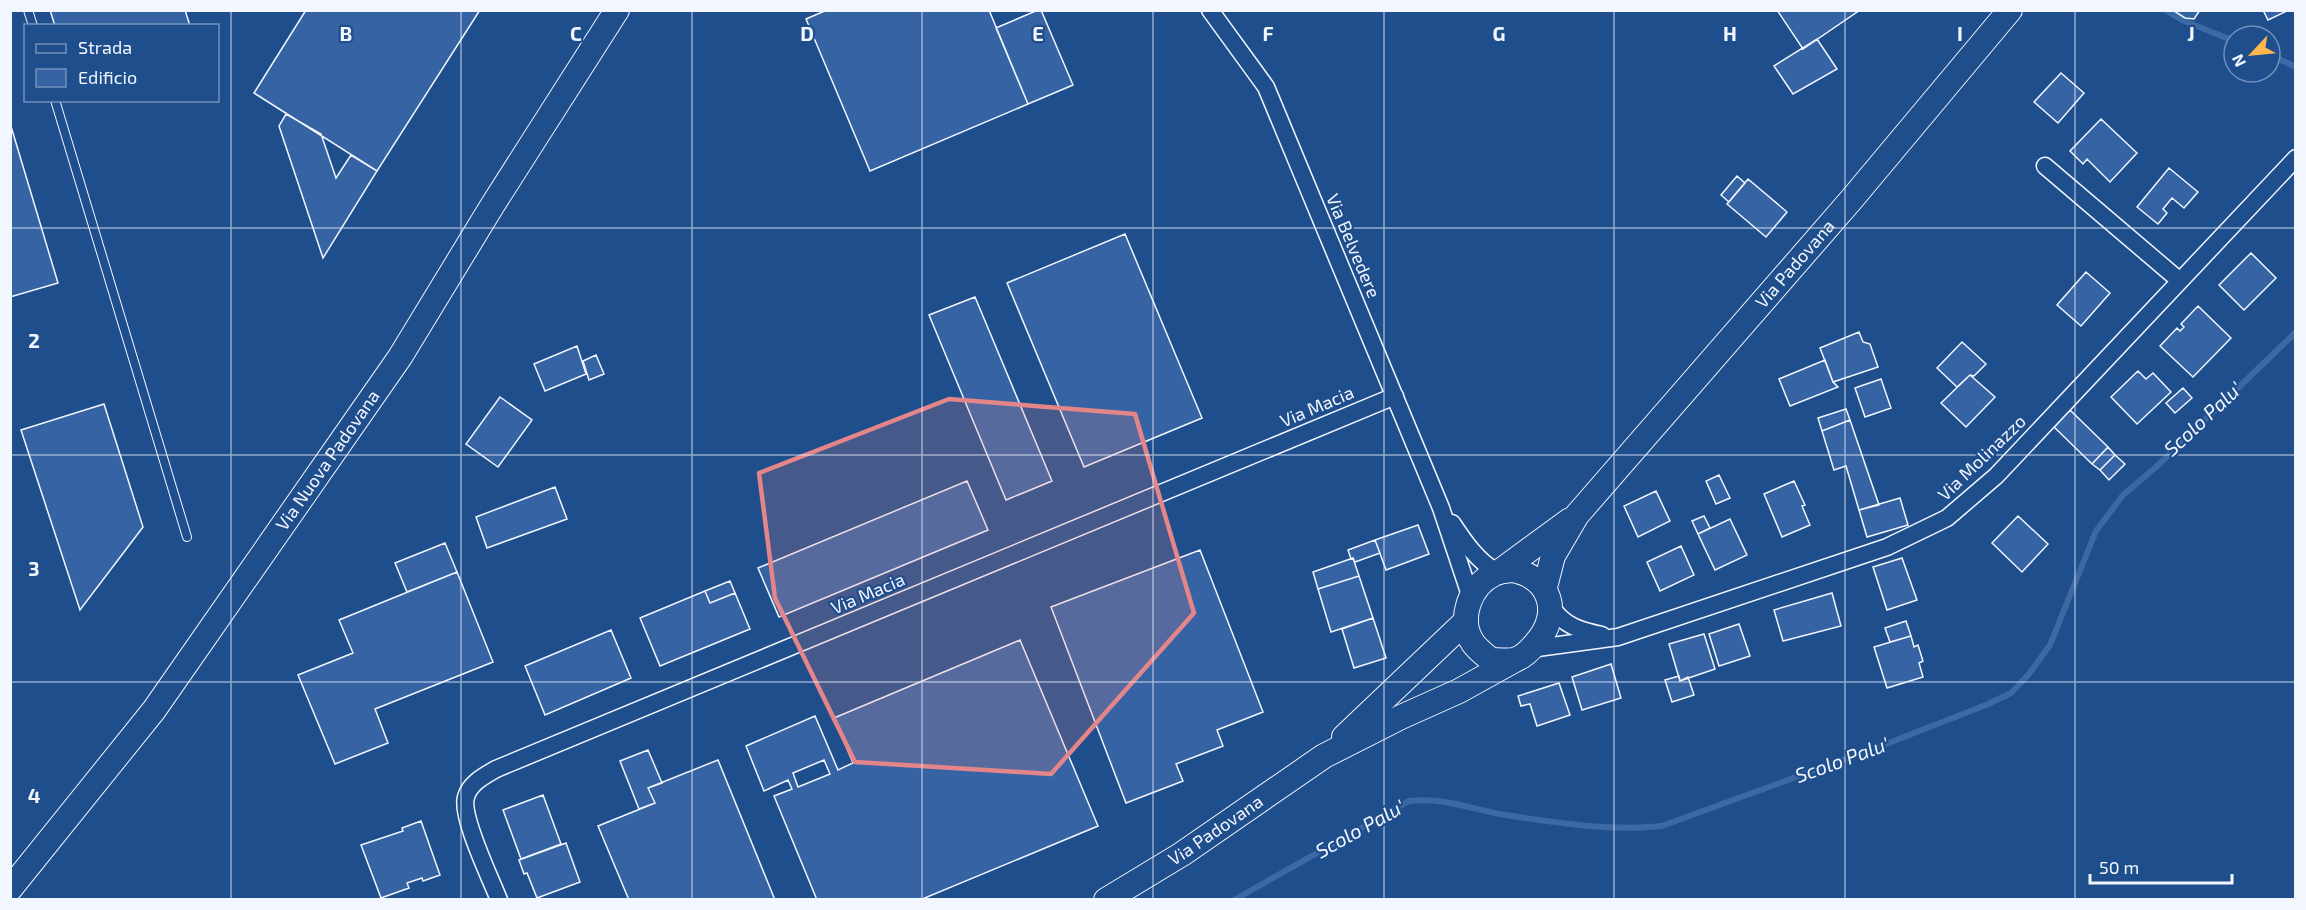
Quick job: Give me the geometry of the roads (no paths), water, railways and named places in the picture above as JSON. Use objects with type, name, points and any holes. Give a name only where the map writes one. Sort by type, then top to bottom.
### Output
[{"type":"street","name":"Via Nuova Padovana","points":[[10,889],[154,710],[400,357],[492,206],[617,10]]},
{"type":"street","name":"Via Belvedere","points":[[1210,10],[1266,87],[1441,508],[1468,609]]},
{"type":"street","name":"Via Padovana","points":[[1106,900],[1182,855],[1324,756],[1459,691],[1523,654],[1547,631],[1552,556],[1576,515],[1851,200],[2010,10]]},
{"type":"street","name":"Via Molinazzo","points":[[1523,654],[1618,637],[1887,547],[1947,518],[1996,476],[2295,158]]},
{"type":"street","points":[[2046,166],[2180,281]]},
{"type":"street","name":"Via Macia","points":[[499,900],[467,818],[465,799],[471,787],[480,778],[496,769],[1395,396]]},
{"type":"street","name":"Via Belvedere","points":[[1441,508],[1468,546],[1490,568],[1498,572]]},
{"type":"street","name":"Via Padovana","points":[[1324,756],[1468,609],[1482,582],[1576,515]]},
{"type":"street","points":[[1498,572],[1512,570],[1524,572],[1548,597],[1557,616],[1579,631],[1618,637]]},
{"type":"street","points":[[1468,609],[1473,643],[1491,660],[1523,654]]},
{"type":"lane","points":[[57,102],[187,537]]},
{"type":"waterway","points":[[2165,10],[2182,20],[2222,36]]},
{"type":"waterway","points":[[2282,61],[2296,67]]},
{"type":"waterway","name":"Scolo Palu'","points":[[1234,900],[1409,801],[1432,800],[1500,814],[1581,825],[1622,828],[1662,826],[1881,746],[2011,693],[2029,674],[2050,645],[2096,531],[2123,495],[2155,468],[2296,332]]}]
